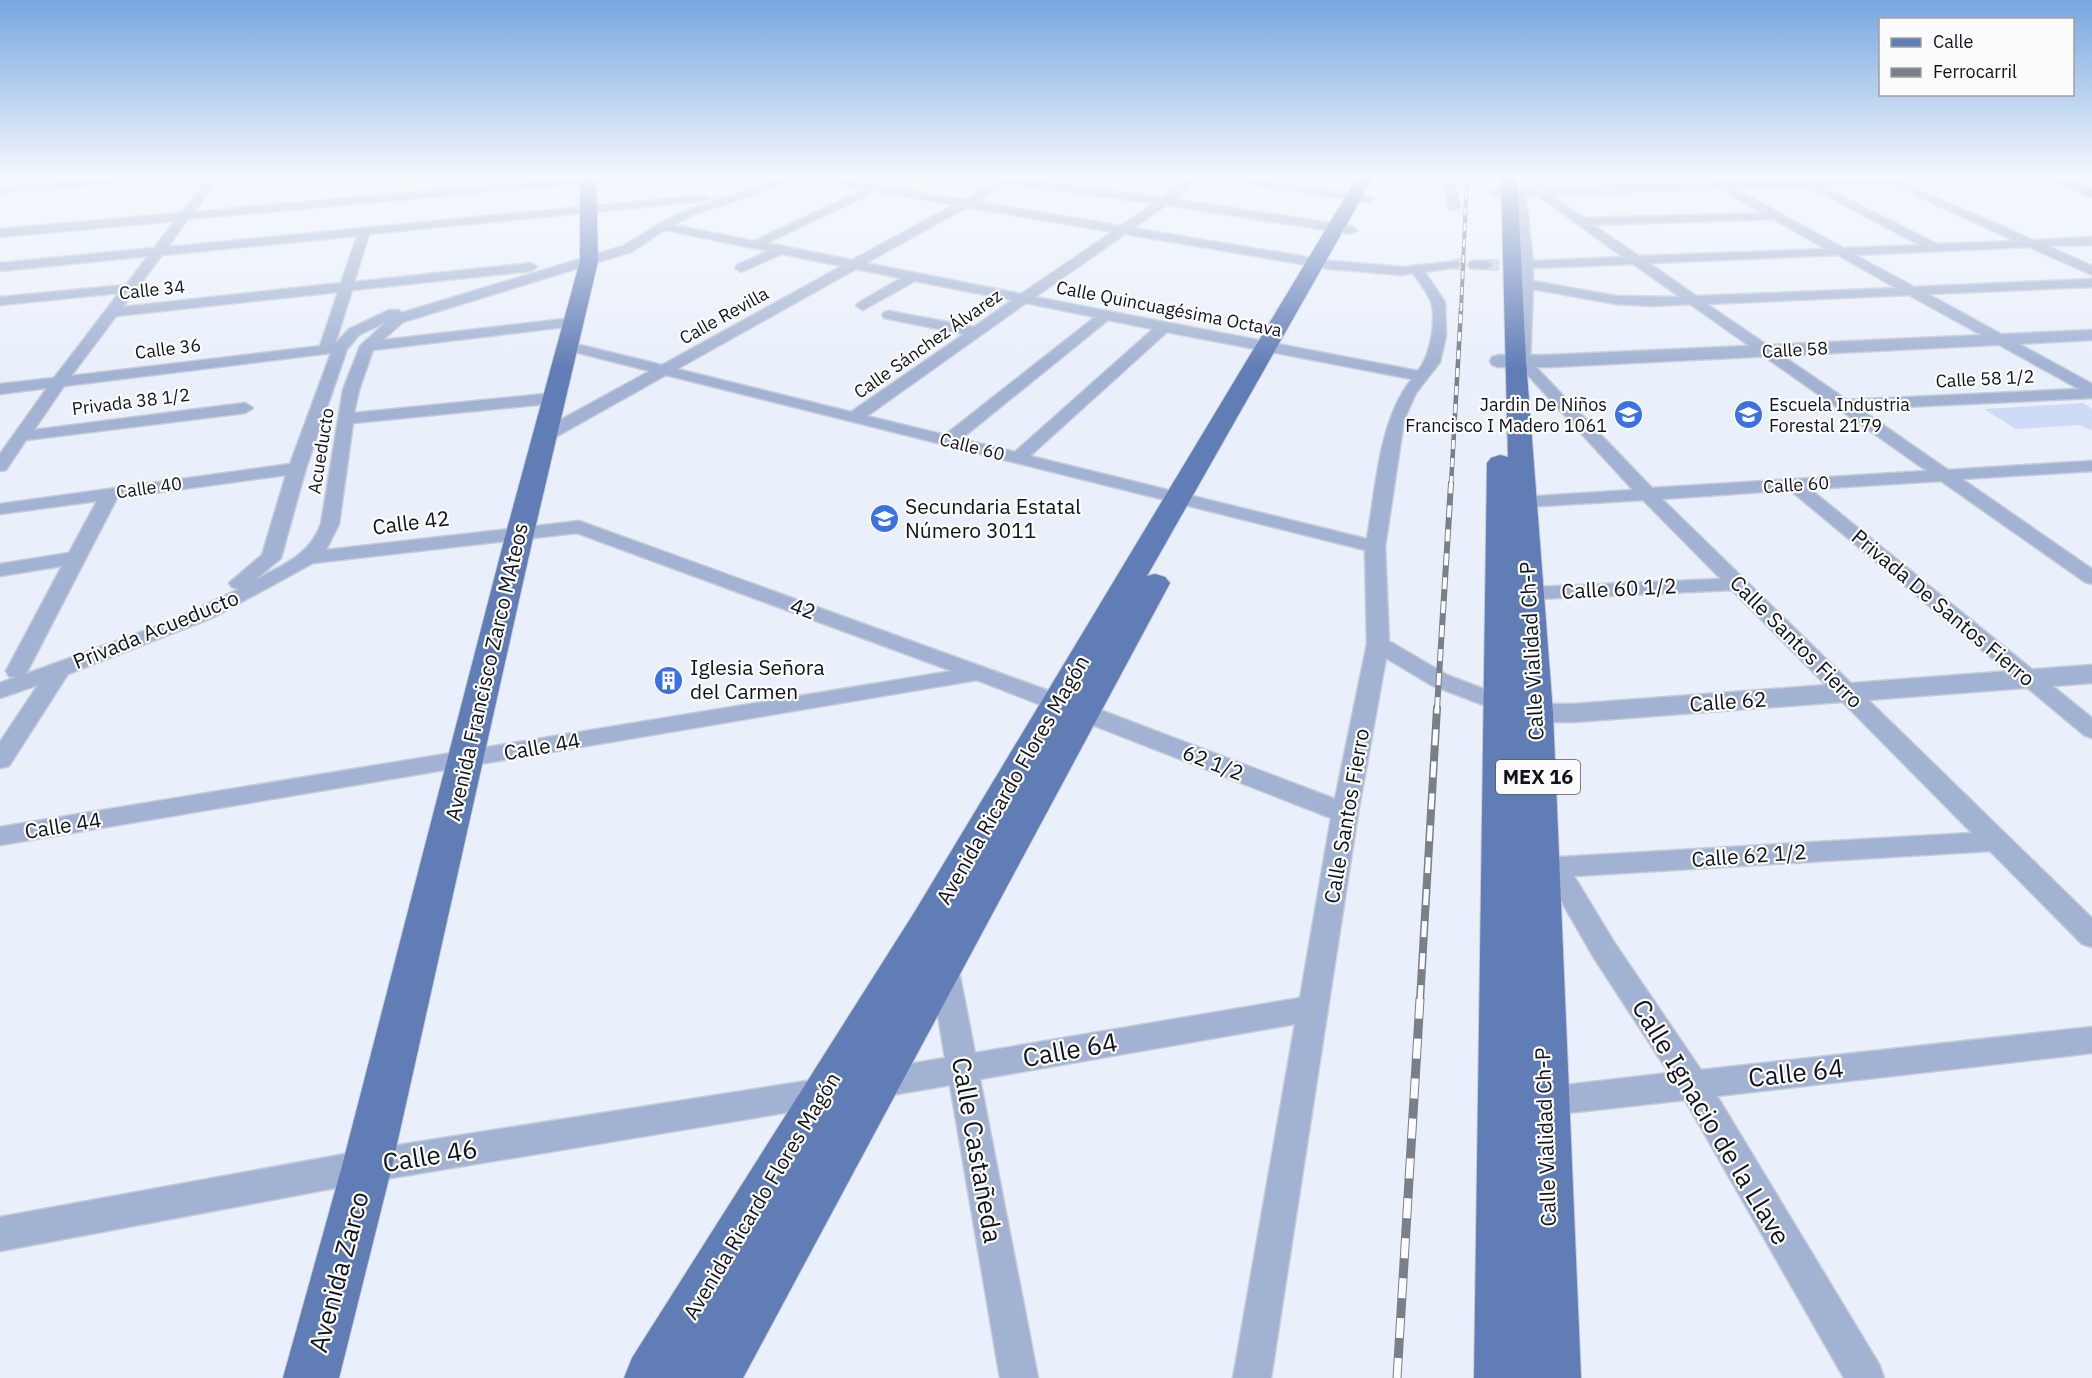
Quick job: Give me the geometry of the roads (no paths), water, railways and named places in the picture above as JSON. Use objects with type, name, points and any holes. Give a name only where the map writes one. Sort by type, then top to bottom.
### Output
[{"type":"main road","name":"Avenida Francisco Zarco MAteos","points":[[367,1166],[467,760],[520,532],[571,334],[584,240]]},
{"type":"main road","name":"Avenida Ricardo Flores Magón","points":[[652,1378],[929,924],[1070,707],[1190,501],[1336,240]]},
{"type":"main road","name":"Calle Vialidad Ch-P","points":[[1499,240],[1495,256],[1512,361],[1512,502],[1515,594],[1536,713],[1548,868],[1545,1101],[1553,1378]]},
{"type":"main road","name":"Calle Vialidad Ch-P","points":[[1502,1378],[1500,1108],[1502,704],[1515,594]]},
{"type":"main road","name":"Avenida Ricardo Flores Magón","points":[[712,1378],[943,963],[1070,707]]},
{"type":"main road","name":"Avenida Zarco","points":[[311,1378],[367,1166]]},
{"type":"street","points":[[0,466],[59,382],[167,240]]},
{"type":"street","points":[[0,267],[273,240]]},
{"type":"street","name":"Acueducto","points":[[271,558],[333,349],[346,287],[361,240]]},
{"type":"street","points":[[367,346],[388,326],[411,314],[582,260],[627,240]]},
{"type":"street","points":[[333,349],[354,332],[387,315],[635,246],[643,240]]},
{"type":"street","name":"Calle Quincuagésima Octava","points":[[732,240],[1421,376]]},
{"type":"street","points":[[754,245],[764,240]]},
{"type":"street","name":"Calle Revilla","points":[[546,435],[899,240]]},
{"type":"street","name":"Calle Sánchez Álvarez","points":[[854,417],[1108,240]]},
{"type":"street","points":[[1185,240],[1323,263],[1390,271],[1454,264]]},
{"type":"street","points":[[1512,361],[1526,284],[1521,240]]},
{"type":"street","points":[[1607,240],[2092,578]]},
{"type":"street","points":[[1819,240],[2092,392]]},
{"type":"street","points":[[1921,240],[1937,248]]},
{"type":"street","points":[[2023,240],[2092,271]]},
{"type":"street","points":[[1524,265],[2092,241]]},
{"type":"street","points":[[741,268],[780,250]]},
{"type":"street","name":"Calle 34","points":[[112,312],[582,260]]},
{"type":"street","name":"Calle Santos Fierro","points":[[1252,1378],[1345,813],[1378,645],[1376,548],[1396,420],[1401,405],[1433,362],[1439,336],[1439,312],[1435,295],[1417,269]]},
{"type":"street","points":[[863,306],[912,277]]},
{"type":"street","points":[[1526,284],[1616,300],[1695,301],[2092,283]]},
{"type":"street","name":"Calle 34","points":[[0,301],[130,288]]},
{"type":"street","points":[[889,315],[976,332]]},
{"type":"street","points":[[948,441],[1106,315]]},
{"type":"street","points":[[1018,458],[1164,327]]},
{"type":"street","points":[[367,346],[571,334]]},
{"type":"street","name":"Calle 60","points":[[571,334],[664,370],[1376,548]]},
{"type":"street","name":"Calle 58","points":[[1512,361],[2092,334]]},
{"type":"street","name":"Acueducto","points":[[307,558],[318,548],[330,524],[351,390],[367,346]]},
{"type":"street","name":"Calle 36","points":[[0,389],[333,349]]},
{"type":"street","name":"Calle Santos Fierro","points":[[1512,361],[2092,936]]},
{"type":"street","name":"Calle 58 1/2","points":[[1843,405],[2092,392]]},
{"type":"street","points":[[345,419],[555,398]]},
{"type":"street","name":"Privada 38 1/2","points":[[22,436],[245,408]]},
{"type":"street","name":"Calle 40","points":[[0,509],[297,468]]},
{"type":"street","name":"Calle 60","points":[[1512,502],[2089,469]]},
{"type":"street","name":"Privada De Santos Fierro","points":[[1794,485],[2092,730]]},
{"type":"street","points":[[9,672],[77,558],[110,494]]},
{"type":"street","name":"42","points":[[520,532],[563,527],[579,527],[593,531],[1070,707]]},
{"type":"street","name":"Calle 42","points":[[307,558],[520,532]]},
{"type":"street","points":[[0,570],[77,558]]},
{"type":"street","name":"Privada Acueducto","points":[[9,672],[184,610],[244,581],[271,558]]},
{"type":"street","name":"Privada Acueducto","points":[[0,691],[223,606],[307,558]]},
{"type":"street","name":"Calle 60 1/2","points":[[1515,594],[1737,584]]},
{"type":"street","name":"Calle 62","points":[[1378,645],[1416,669],[1439,680],[1502,704],[1536,713],[1574,713],[1848,694],[2092,674]]},
{"type":"street","points":[[0,760],[60,669]]},
{"type":"street","name":"Calle 44","points":[[0,836],[467,760],[977,673]]},
{"type":"street","name":"62 1/2","points":[[1070,707],[1345,813]]},
{"type":"street","name":"Calle 62 1/2","points":[[1502,872],[1996,841]]},
{"type":"street","name":"Calle Ignacio de la Llave","points":[[1548,868],[1693,1084],[1864,1378]]},
{"type":"street","name":"Calle Castañeda","points":[[929,924],[943,963],[1019,1378]]},
{"type":"street","name":"Calle 64","points":[[825,1093],[1314,1008]]},
{"type":"street","name":"Calle 64","points":[[1500,1108],[1693,1084],[2092,1040]]},
{"type":"street","name":"Calle 46","points":[[0,1234],[367,1166],[825,1093]]},
{"type":"tunnel","points":[[1454,264],[1474,265]]},
{"type":"tunnel","points":[[1487,265],[1522,265]]},
{"type":"railway","points":[[1461,311],[1464,240]]},
{"type":"railway","points":[[1451,485],[1461,309]]},
{"type":"railway","points":[[1437,709],[1451,483]]},
{"type":"railway","points":[[1420,1001],[1437,708]]},
{"type":"railway","points":[[1397,1378],[1420,999]]},
{"type":"place","name":"Jardin De Niños Francisco I Madero 1061","points":[[1628,415]]},
{"type":"place","name":"Escuela Industria Forestal 2179","points":[[1748,415]]},
{"type":"place","name":"Secundaria Estatal Número 3011","points":[[884,519]]},
{"type":"place","name":"Iglesia Señora del Carmen","points":[[669,680]]}]
